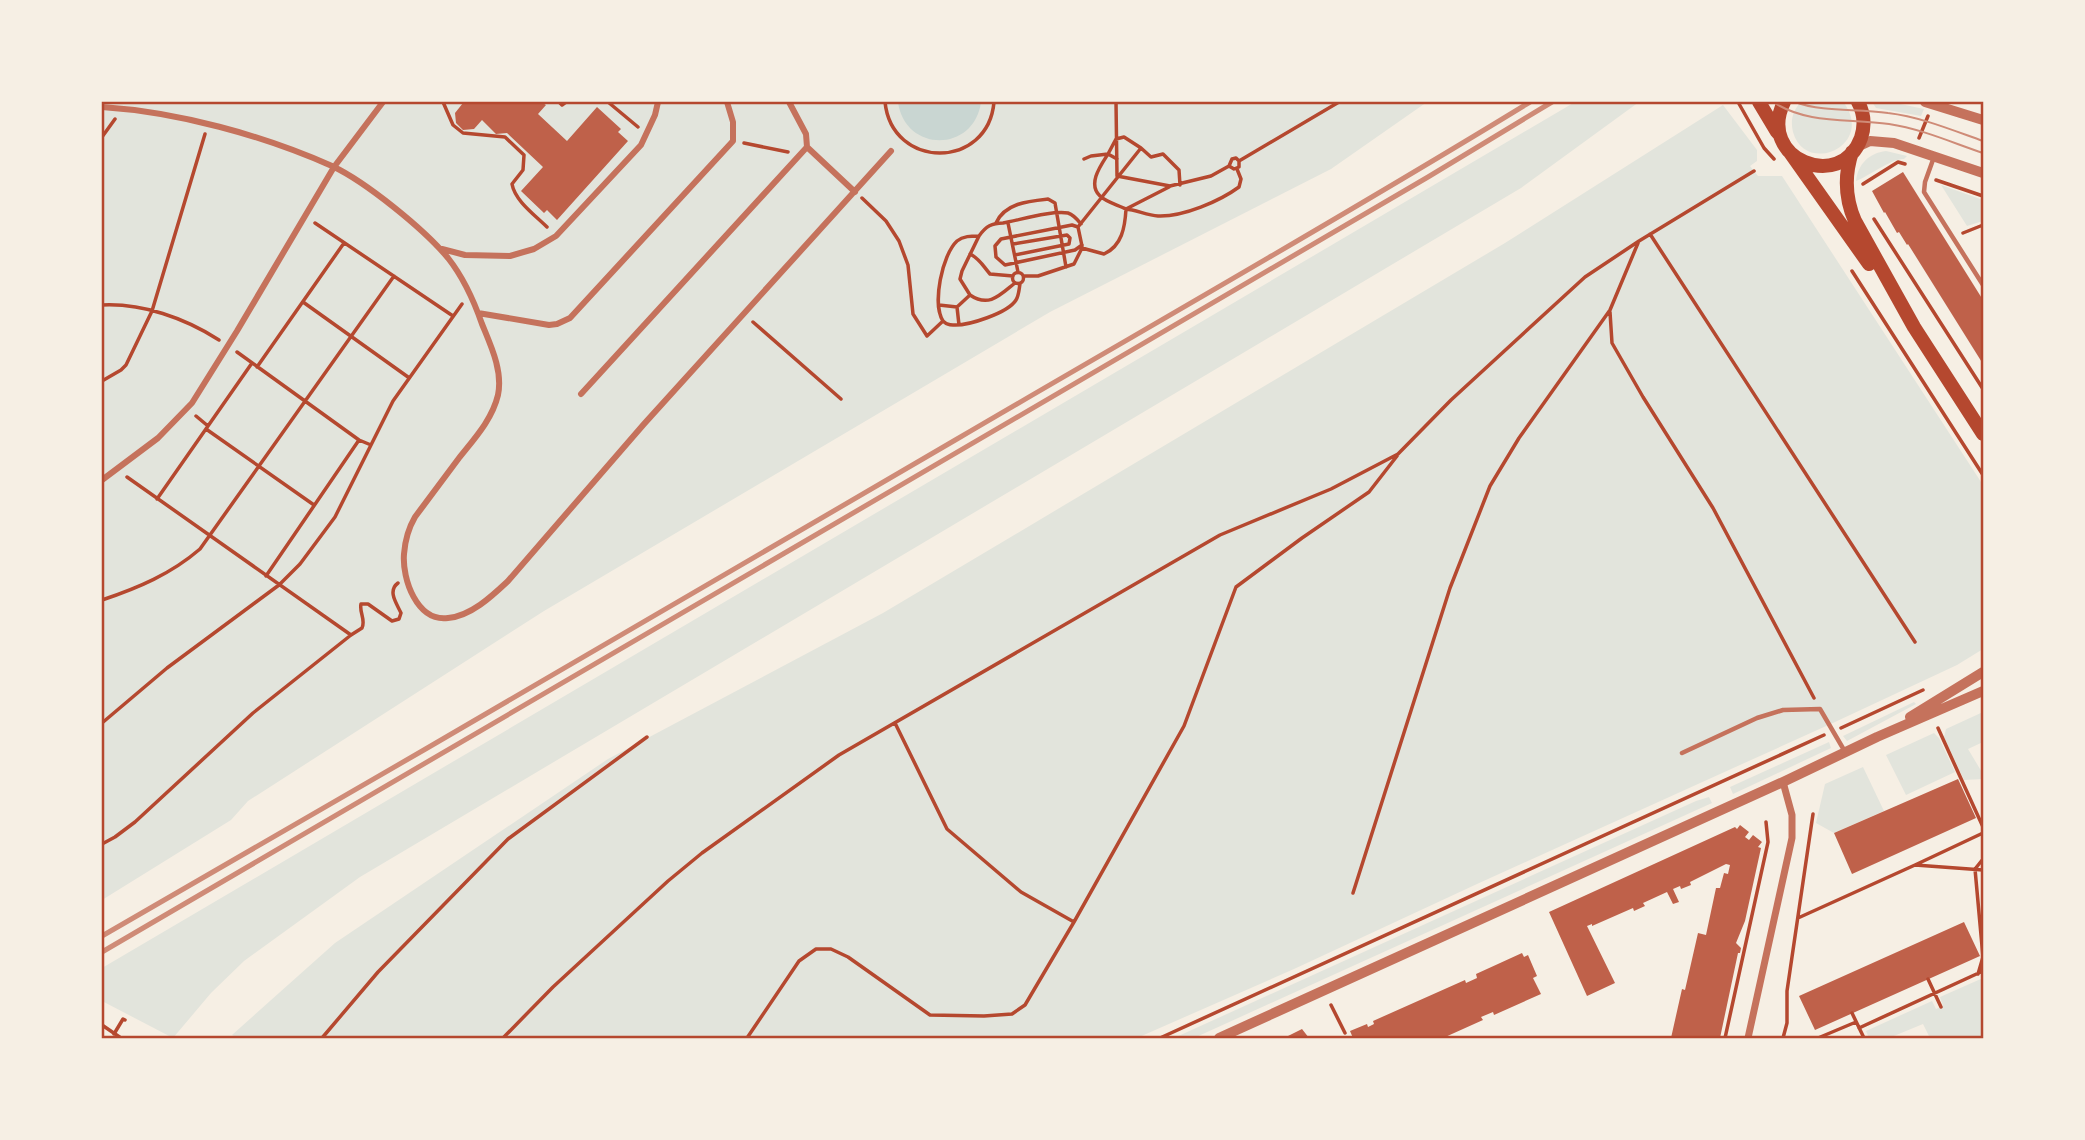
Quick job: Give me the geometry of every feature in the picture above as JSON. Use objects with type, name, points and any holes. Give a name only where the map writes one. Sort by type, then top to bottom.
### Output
[{"type":"main road","points":[[1759,102],[1785,145],[1914,327],[1983,434]]},
{"type":"main road","points":[[1784,102],[1778,121],[1785,145],[1803,162],[1820,166],[1838,162],[1853,151]]},
{"type":"main road","points":[[1858,102],[1863,125],[1860,140],[1848,163],[1846,181],[1851,212],[1914,327]]},
{"type":"street","points":[[123,108],[129,102]]},
{"type":"street","points":[[102,480],[158,438],[187,409],[228,346],[334,167],[383,102]]},
{"type":"street","points":[[440,249],[465,255],[510,256],[534,249],[556,236],[641,145],[655,116],[658,102]]},
{"type":"street","points":[[478,313],[549,324],[564,322],[570,318],[733,141],[733,122],[727,102]]},
{"type":"street","points":[[789,102],[806,134],[807,147],[855,192]]},
{"type":"street","points":[[1927,106],[1983,120]]},
{"type":"street","points":[[102,107],[123,108],[208,124],[279,146],[334,167],[391,205],[440,249],[457,271],[478,313],[496,364],[499,386],[489,418],[410,526],[404,555],[407,581],[421,607],[426,612],[442,618],[460,615],[488,598],[508,581],[644,424],[891,151]]},
{"type":"street","points":[[1853,151],[1864,142],[1877,140],[1894,143],[1983,173]]},
{"type":"street","points":[[581,394],[807,147]]},
{"type":"street","points":[[1877,737],[1983,672]]},
{"type":"street","points":[[1222,1037],[1983,691]]},
{"type":"street","points":[[1748,1038],[1792,838],[1792,815],[1783,782]]},
{"type":"lane","points":[[1934,156],[1924,192],[1983,285]]},
{"type":"lane","points":[[1682,753],[1757,718],[1783,710],[1820,709],[1845,752]]},
{"type":"path","points":[[443,102],[453,125],[463,133],[505,137],[524,155],[523,170],[512,184],[514,193],[556,236]]},
{"type":"path","points":[[559,102],[562,105],[566,102]]},
{"type":"path","points":[[608,102],[647,135]]},
{"type":"path","points":[[885,102],[890,122],[903,140],[923,151],[940,154],[962,149],[977,139],[990,120],[994,102]]},
{"type":"path","points":[[1116,102],[1117,176]]},
{"type":"path","points":[[1239,161],[1339,102]]},
{"type":"path","points":[[1738,102],[1764,148],[1779,164]]},
{"type":"path","points":[[1918,141],[1927,106]]},
{"type":"path","points":[[102,137],[123,108]]},
{"type":"path","points":[[102,381],[126,365],[152,311],[208,124]]},
{"type":"path","points":[[1180,185],[1179,170],[1163,154],[1151,157],[1124,137],[1116,139],[1096,172],[1095,188],[1099,196],[1126,209],[1158,216],[1188,211],[1212,203],[1239,187],[1239,161]]},
{"type":"path","points":[[733,141],[800,155]]},
{"type":"path","points":[[1080,226],[1141,148]]},
{"type":"path","points":[[1084,159],[1108,154],[1117,159]]},
{"type":"path","points":[[1117,176],[1170,186],[1180,185],[1211,176],[1229,166],[1232,159],[1239,161]]},
{"type":"path","points":[[1862,192],[1862,185],[1898,162],[1927,176],[1983,196]]},
{"type":"path","points":[[1229,166],[1237,169]]},
{"type":"path","points":[[747,1038],[799,961],[816,949],[831,949],[848,957],[930,1015],[1012,1014],[1025,1004],[1184,726],[1236,587],[1369,492],[1398,454],[1451,400],[1585,277],[1754,171]]},
{"type":"path","points":[[1126,209],[1170,186]]},
{"type":"path","points":[[855,192],[886,221],[899,241],[908,265],[913,314],[927,336],[943,321]]},
{"type":"path","points":[[996,223],[1004,211],[1016,205],[1048,198],[1053,200],[1066,268]]},
{"type":"path","points":[[1080,226],[1072,225],[1001,239],[995,246],[996,257],[1005,265],[1064,253],[1082,246],[1104,254],[1112,250],[1120,240],[1126,209]]},
{"type":"path","points":[[1869,211],[1983,389]]},
{"type":"path","points":[[1008,222],[1018,272],[1024,276],[1038,276],[1074,264],[1082,246],[1080,226],[1073,215],[1056,213],[996,223],[984,229],[961,271],[960,279],[970,295],[984,302],[995,299],[1014,283],[1020,284]]},
{"type":"path","points":[[305,216],[453,316]]},
{"type":"path","points":[[1954,239],[1969,229],[1983,225]]},
{"type":"path","points":[[1013,244],[1067,234],[1070,238],[1069,244],[1014,255]]},
{"type":"path","points":[[1650,234],[1915,642]]},
{"type":"path","points":[[979,236],[964,237],[949,251],[939,280],[940,317],[943,321],[950,325],[959,325],[999,313],[1015,303],[1024,276]]},
{"type":"path","points":[[1353,893],[1450,588],[1490,486],[1519,438],[1609,310],[1639,241]]},
{"type":"path","points":[[157,499],[344,243]]},
{"type":"path","points":[[970,254],[979,259],[990,274],[1013,275],[1018,272]]},
{"type":"path","points":[[1851,269],[1983,475]]},
{"type":"path","points":[[1013,275],[1014,283]]},
{"type":"path","points":[[102,600],[139,587],[175,568],[200,549],[394,276]]},
{"type":"path","points":[[102,723],[167,667],[279,585],[300,564],[325,531],[385,414],[408,377],[469,294]]},
{"type":"path","points":[[939,305],[957,307],[970,295]]},
{"type":"path","points":[[303,302],[408,377]]},
{"type":"path","points":[[102,305],[152,311],[198,328],[228,346],[359,440],[371,444]]},
{"type":"path","points":[[957,307],[959,325]]},
{"type":"path","points":[[1609,310],[1612,343],[1713,508],[1820,709]]},
{"type":"path","points":[[744,314],[841,399]]},
{"type":"path","points":[[187,409],[207,428],[314,505]]},
{"type":"path","points":[[265,576],[359,440]]},
{"type":"path","points":[[503,1038],[637,909],[702,853],[839,755],[1220,535],[1331,489],[1398,454]]},
{"type":"path","points":[[116,470],[351,635]]},
{"type":"path","points":[[102,844],[135,822],[253,713],[360,630],[364,625],[360,608],[363,603],[392,621],[399,620],[401,613],[393,596],[393,588],[395,584],[407,581]]},
{"type":"path","points":[[1839,729],[1925,690]]},
{"type":"path","points":[[895,723],[947,829],[1021,892],[1074,922]]},
{"type":"path","points":[[1938,728],[1983,827]]},
{"type":"path","points":[[1160,1038],[1826,734]]},
{"type":"path","points":[[322,1038],[378,972],[508,839],[648,737]]},
{"type":"path","points":[[1783,1038],[1787,1023],[1787,991],[1813,814]]},
{"type":"path","points":[[1725,1038],[1768,842],[1766,822]]},
{"type":"path","points":[[1797,918],[1983,833]]},
{"type":"path","points":[[1978,974],[1983,957],[1975,869],[1983,859]]},
{"type":"path","points":[[1915,865],[1983,870]]},
{"type":"path","points":[[1859,1028],[1983,971]]},
{"type":"path","points":[[1928,979],[1941,1007]]},
{"type":"path","points":[[1331,1005],[1345,1033]]},
{"type":"path","points":[[1852,1013],[1864,1038]]},
{"type":"path","points":[[102,1025],[117,1036],[123,1019],[125,1020]]},
{"type":"path","points":[[1818,1038],[1856,1023]]},
{"type":"shaded area","points":[[102,102],[1427,102],[1331,169],[1050,312],[544,611],[248,801],[231,820],[102,900]]},
{"type":"shaded area","points":[[898,102],[981,102],[976,119],[966,131],[954,138],[939,140],[925,138],[913,131],[903,119]]},
{"type":"shaded area","points":[[1575,102],[1639,102],[1521,188],[360,877],[244,961],[211,993],[173,1038],[102,1001],[102,968]]},
{"type":"shaded area","points":[[1801,102],[1844,103],[1851,118],[1851,132],[1845,143],[1835,150],[1823,153],[1810,152],[1800,145],[1793,132],[1792,119]]},
{"type":"shaded area","points":[[1872,102],[1891,102],[1924,109],[1921,116],[1876,108]]},
{"type":"shaded area","points":[[1723,105],[1757,150],[1757,161],[1750,166],[1758,176],[1782,176],[1983,485],[1983,649],[1957,665],[1835,722],[1137,1038],[238,1038],[232,1035],[335,943],[608,759],[883,613],[1505,243]]},
{"type":"shaded area","points":[[1886,151],[1907,156],[1856,181],[1865,160]]},
{"type":"shaded area","points":[[1941,185],[1983,200],[1983,221],[1967,226]]},
{"type":"shaded area","points":[[1914,702],[1916,704],[1847,741],[1843,736]]},
{"type":"shaded area","points":[[1983,712],[1983,742],[1968,749],[1983,774],[1983,779],[1964,780],[1944,737],[1946,729]]},
{"type":"shaded area","points":[[1934,733],[1955,772],[1906,795],[1886,755]]},
{"type":"shaded area","points":[[1829,742],[1831,748],[1733,794],[1730,787]]},
{"type":"shaded area","points":[[1863,767],[1884,811],[1834,833],[1816,823],[1825,784]]},
{"type":"shaded area","points":[[1709,797],[1712,803],[1194,1038],[1174,1038],[1696,801]]},
{"type":"shaded area","points":[[1983,978],[1983,1038],[1930,1038],[1923,1024],[1889,1038],[1869,1038],[1866,1031],[1932,1001],[1936,1009],[1943,1006],[1940,997]]},
{"type":"building","points":[[461,102],[541,102],[546,105],[538,114],[567,141],[597,107],[621,129],[618,132],[628,141],[557,220],[547,210],[544,213],[521,191],[543,167],[507,133],[496,134],[482,120],[474,129],[463,130],[456,123],[455,113],[463,103]]},
{"type":"building","points":[[1903,172],[1983,300],[1983,364],[1872,191]]},
{"type":"building","points":[[1958,779],[1976,818],[1852,874],[1834,833]]},
{"type":"building","points":[[1740,825],[1749,832],[1745,837],[1749,840],[1753,835],[1762,842],[1758,847],[1761,848],[1745,921],[1736,943],[1741,948],[1720,1038],[1671,1038],[1698,933],[1706,935],[1716,888],[1720,888],[1724,873],[1728,874],[1730,865],[1726,864],[1690,882],[1691,885],[1673,889],[1679,902],[1673,904],[1667,892],[1643,903],[1645,906],[1634,911],[1633,908],[1587,926],[1615,983],[1587,996],[1549,912],[1735,827],[1737,829]]},
{"type":"building","points":[[1964,922],[1980,956],[1815,1030],[1799,996]]},
{"type":"building","points":[[1522,953],[1524,957],[1528,955],[1537,976],[1533,978],[1541,994],[1494,1015],[1493,1012],[1481,1017],[1483,1020],[1443,1038],[1353,1038],[1350,1031],[1367,1024],[1368,1027],[1374,1024],[1373,1021],[1465,980],[1466,983],[1477,978],[1476,974]]},
{"type":"building","points":[[1302,1029],[1309,1038],[1284,1038]]},
{"type":"tram line","points":[[1773,102],[1815,117],[1901,126],[1983,153]]},
{"type":"tram line","points":[[1795,102],[1818,108],[1900,115],[1936,124],[1983,141]]},
{"type":"railway","points":[[102,936],[1388,188],[1530,102]]},
{"type":"railway","points":[[102,952],[1552,102]]}]
